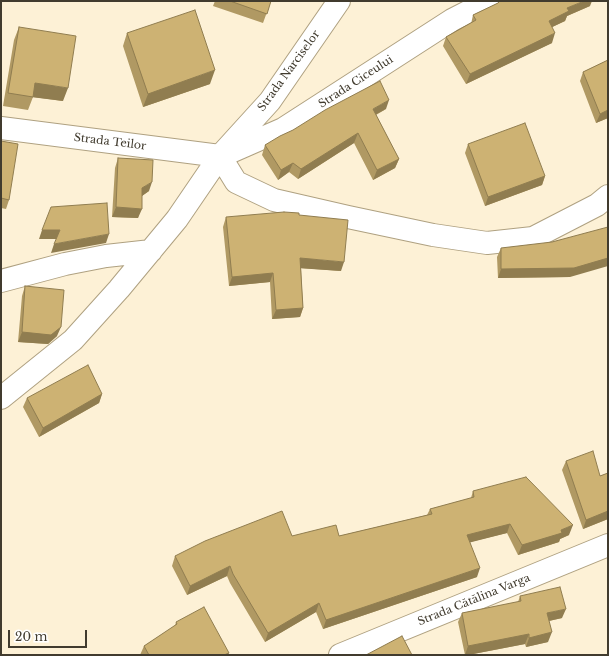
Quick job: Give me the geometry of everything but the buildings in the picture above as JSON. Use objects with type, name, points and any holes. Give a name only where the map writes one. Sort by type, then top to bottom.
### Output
[{"type":"street","name":"Strada Narciselor","points":[[1,398],[73,340],[119,289],[177,219],[220,156],[270,101],[339,1]]},
{"type":"street","name":"Strada Ciceului","points":[[220,156],[283,129],[452,20],[489,1]]},
{"type":"street","name":"Strada Teilor","points":[[1,128],[220,156]]},
{"type":"street","points":[[220,156],[236,182],[274,200],[432,235],[487,242],[533,238],[597,205],[608,196]]},
{"type":"street","points":[[1,281],[65,264],[106,256],[151,251]]},
{"type":"street","name":"Strada Cătălina Varga","points":[[340,655],[608,545]]}]
